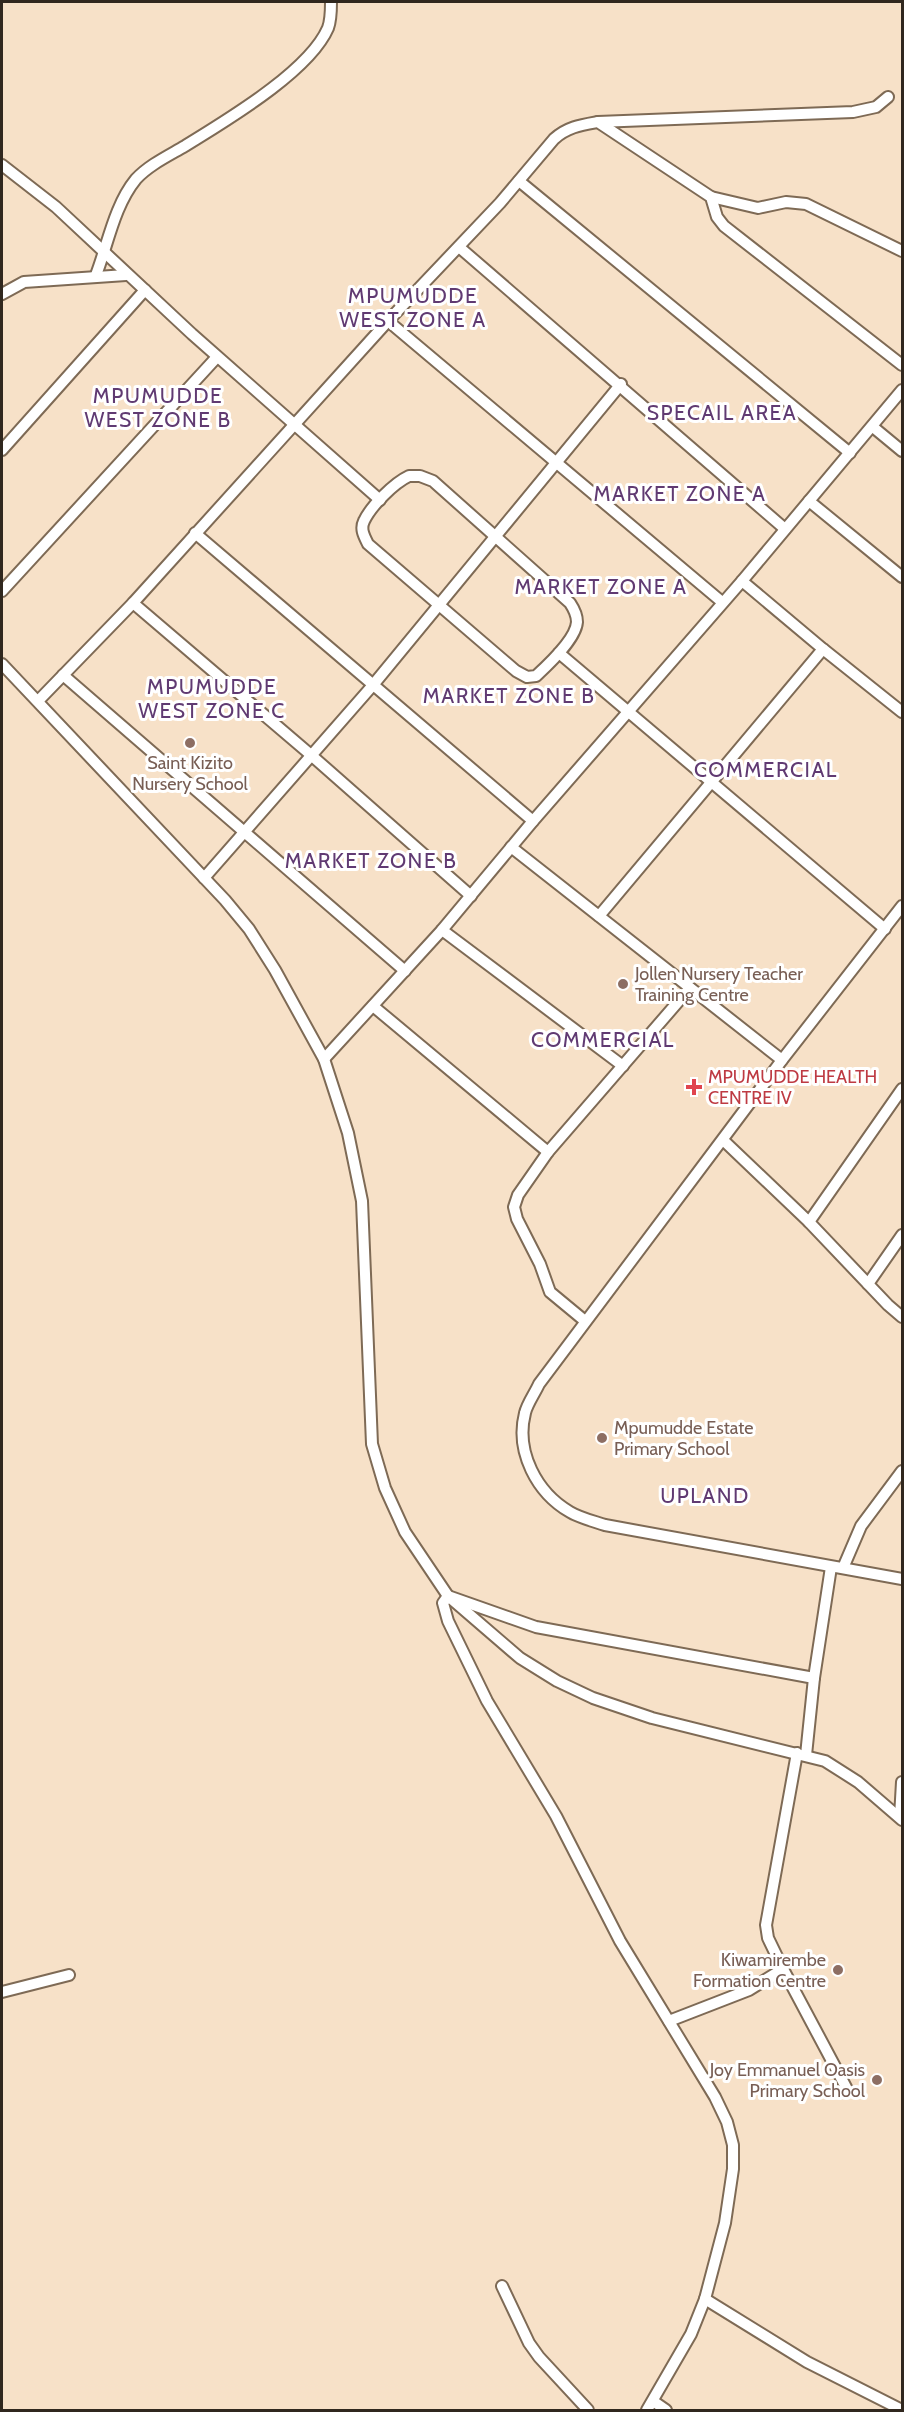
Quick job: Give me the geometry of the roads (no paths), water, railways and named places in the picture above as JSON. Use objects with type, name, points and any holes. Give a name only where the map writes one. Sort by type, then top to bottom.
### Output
[{"type":"street","points":[[96,275],[118,210],[136,180],[150,167],[243,110],[299,64],[320,41],[328,28],[331,2]]},
{"type":"street","points":[[38,701],[133,603],[562,132],[572,127],[598,122],[853,112],[876,107],[888,97]]},
{"type":"street","points":[[598,122],[711,197],[758,208],[786,202],[806,204],[903,251]]},
{"type":"street","points":[[2,165],[56,207],[105,252],[126,275],[380,500]]},
{"type":"street","points":[[519,181],[850,453]]},
{"type":"street","points":[[711,197],[717,217],[729,231],[903,365]]},
{"type":"street","points":[[459,247],[621,384],[785,529]]},
{"type":"street","points":[[2,294],[24,282],[96,275],[126,275]]},
{"type":"street","points":[[2,450],[145,291]]},
{"type":"street","points":[[388,321],[722,602]]},
{"type":"street","points":[[2,591],[217,357]]},
{"type":"street","points":[[204,878],[440,606],[621,384]]},
{"type":"street","points":[[324,1059],[442,930],[903,390]]},
{"type":"street","points":[[873,427],[903,451]]},
{"type":"street","points":[[409,476],[420,476],[433,482],[497,536],[570,603],[575,611],[577,621],[575,630],[559,653],[536,676],[526,677],[516,671],[368,544],[362,533],[364,521],[398,481],[409,476]]},
{"type":"street","points":[[809,501],[903,577]]},
{"type":"street","points":[[195,533],[533,821]]},
{"type":"street","points":[[742,581],[903,712]]},
{"type":"street","points":[[133,603],[471,896]]},
{"type":"street","points":[[599,916],[823,649]]},
{"type":"street","points":[[559,653],[885,929]]},
{"type":"street","points":[[2,664],[204,878],[249,929],[275,970],[324,1059],[348,1133],[362,1201],[372,1444],[385,1488],[405,1532],[448,1596],[520,1658],[557,1681],[593,1698],[680,1726],[802,1754],[840,1769],[901,1818]]},
{"type":"street","points":[[63,675],[405,971]]},
{"type":"street","points":[[511,847],[782,1060]]},
{"type":"street","points":[[903,906],[782,1060],[539,1384],[525,1413],[522,1442],[530,1469],[546,1495],[571,1513],[604,1525],[903,1579]]},
{"type":"street","points":[[442,930],[623,1066]]},
{"type":"street","points":[[585,1321],[550,1292],[540,1264],[517,1219],[514,1207],[518,1195],[548,1152],[690,988]]},
{"type":"street","points":[[373,1006],[548,1152]]},
{"type":"street","points":[[809,1222],[903,1089]]},
{"type":"street","points":[[723,1140],[809,1222],[903,1317]]},
{"type":"street","points":[[868,1284],[903,1235]]},
{"type":"street","points":[[843,1568],[861,1526],[903,1471]]},
{"type":"street","points":[[831,1566],[802,1754],[766,1925],[768,1938],[783,1970],[848,2091]]},
{"type":"street","points":[[448,1596],[536,1628],[814,1678]]},
{"type":"street","points":[[448,1596],[443,1603],[444,1612],[487,1701],[556,1816],[620,1941],[715,2097],[727,2122],[733,2145],[733,2169],[725,2223],[705,2300],[691,2334],[650,2406],[666,2410]]},
{"type":"street","points":[[901,1818],[903,1782]]},
{"type":"street","points":[[669,2021],[749,1990],[783,1970]]},
{"type":"street","points":[[2,1992],[69,1975]]},
{"type":"street","points":[[502,2286],[529,2343],[588,2410]]},
{"type":"street","points":[[705,2300],[807,2362],[903,2410]]},
{"type":"place","name":"Saint Kizito Nursery School","points":[[190,743]]},
{"type":"place","name":"Jollen Nursery Teacher Training Centre","points":[[623,984]]},
{"type":"place","name":"MPUMUDDE HEALTH CENTRE IV","points":[[694,1087]]},
{"type":"place","name":"Mpumudde Estate Primary School","points":[[602,1438]]},
{"type":"place","name":"Kiwamirembe Formation Centre","points":[[838,1970]]},
{"type":"place","name":"Joy Emmanuel Oasis Primary School","points":[[877,2080]]},
{"type":"district","name":"MPUMUDDE WEST ZONE A","points":[[413,307]]},
{"type":"district","name":"MPUMUDDE WEST ZONE B","points":[[158,407]]},
{"type":"district","name":"SPECAIL AREA","points":[[722,412]]},
{"type":"district","name":"MARKET ZONE A","points":[[680,493]]},
{"type":"district","name":"MARKET ZONE A","points":[[601,586]]},
{"type":"district","name":"MARKET ZONE B","points":[[509,695]]},
{"type":"district","name":"MPUMUDDE WEST ZONE C","points":[[212,698]]},
{"type":"district","name":"COMMERCIAL","points":[[766,769]]},
{"type":"district","name":"MARKET ZONE B","points":[[371,860]]},
{"type":"district","name":"COMMERCIAL","points":[[603,1039]]},
{"type":"district","name":"UPLAND","points":[[705,1495]]}]
